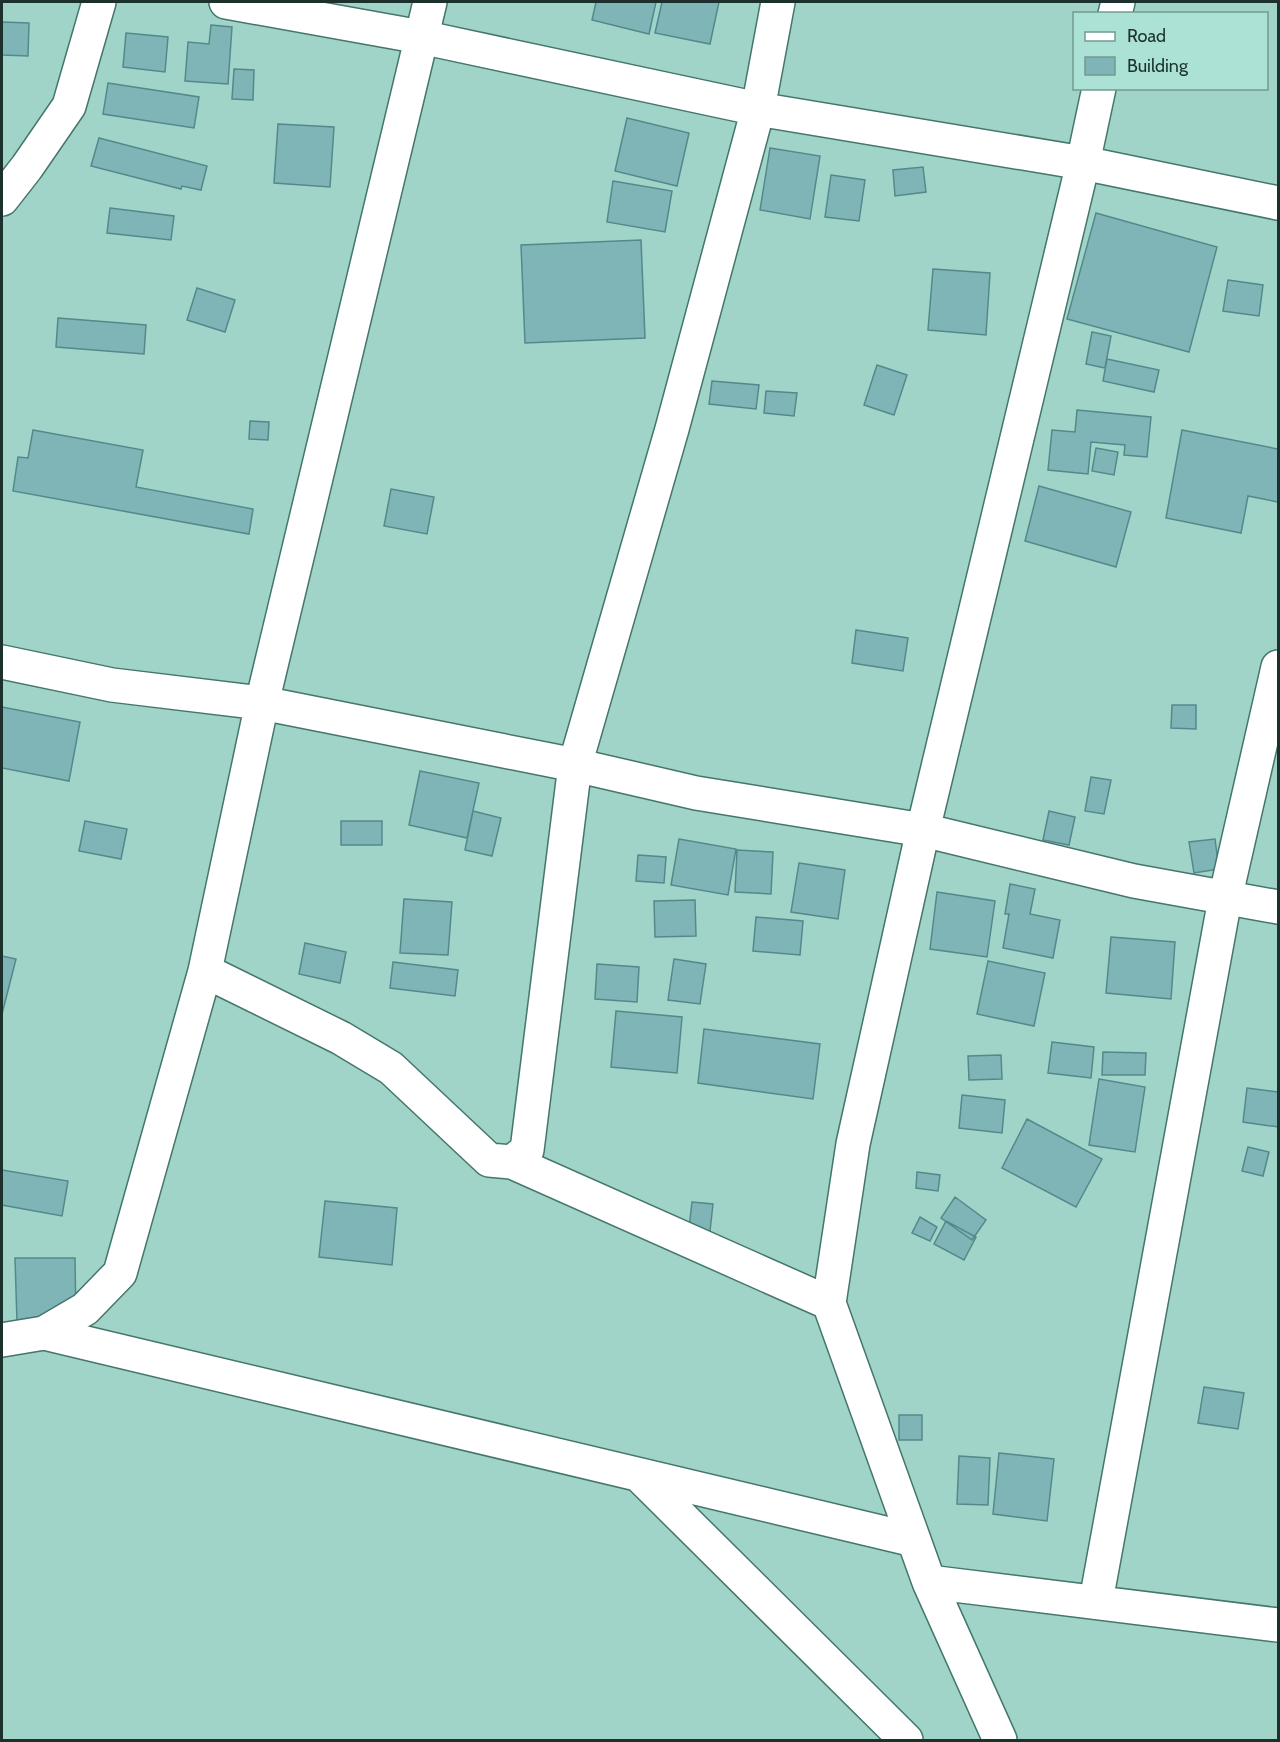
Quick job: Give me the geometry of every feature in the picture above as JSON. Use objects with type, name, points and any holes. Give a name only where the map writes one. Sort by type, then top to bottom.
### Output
[{"type":"street","points":[[2,199],[69,106],[99,2]]},
{"type":"street","points":[[226,2],[421,38],[758,110],[1083,163],[1278,203]]},
{"type":"street","points":[[2,1340],[44,1333],[85,1309],[120,1274],[205,971],[262,703],[430,2]]},
{"type":"street","points":[[512,1162],[527,1150],[576,765],[672,429],[758,110],[778,2]]},
{"type":"street","points":[[1000,1740],[928,1582],[829,1304],[853,1144],[923,830],[1099,90]]},
{"type":"street","points":[[2,662],[112,684],[262,703],[576,765],[696,793],[923,830],[1134,881],[1278,907]]},
{"type":"street","points":[[1096,1601],[1225,899],[1278,667]]},
{"type":"street","points":[[205,971],[340,1038],[391,1068],[489,1160],[512,1162],[829,1304]]},
{"type":"street","points":[[44,1333],[914,1540]]},
{"type":"street","points":[[639,1474],[906,1740]]},
{"type":"street","points":[[928,1582],[1278,1625]]},
{"type":"building","points":[[596,2],[656,2],[649,34],[592,20]]},
{"type":"building","points":[[662,2],[719,2],[710,44],[655,33]]},
{"type":"building","points":[[2,22],[29,23],[28,56],[2,55]]},
{"type":"building","points":[[211,25],[232,27],[228,84],[185,81],[188,42],[209,44]]},
{"type":"building","points":[[126,33],[168,37],[165,72],[123,67]]},
{"type":"building","points":[[234,69],[254,70],[253,100],[232,99]]},
{"type":"building","points":[[108,83],[199,97],[194,128],[103,114]]},
{"type":"building","points":[[627,118],[689,133],[677,186],[615,171]]},
{"type":"building","points":[[278,124],[334,127],[330,187],[274,183]]},
{"type":"building","points":[[99,138],[207,166],[201,190],[182,186],[181,189],[91,166]]},
{"type":"building","points":[[770,148],[820,156],[810,219],[760,210]]},
{"type":"building","points":[[923,167],[926,192],[895,196],[893,170]]},
{"type":"building","points":[[831,175],[865,180],[859,221],[825,217]]},
{"type":"building","points":[[613,181],[672,191],[665,232],[607,222]]},
{"type":"building","points":[[110,208],[174,216],[171,240],[107,233]]},
{"type":"building","points":[[1096,213],[1217,247],[1189,352],[1067,319]]},
{"type":"building","points":[[641,240],[645,338],[525,343],[521,245]]},
{"type":"building","points":[[933,269],[990,273],[986,335],[928,330]]},
{"type":"building","points":[[1228,280],[1263,285],[1259,316],[1223,311]]},
{"type":"building","points":[[197,288],[235,300],[225,332],[187,320]]},
{"type":"building","points":[[58,318],[146,325],[144,354],[56,347]]},
{"type":"building","points":[[1092,332],[1111,336],[1105,368],[1086,364]]},
{"type":"building","points":[[1107,359],[1159,370],[1154,392],[1103,381]]},
{"type":"building","points":[[877,365],[907,375],[894,415],[864,405]]},
{"type":"building","points":[[712,381],[759,385],[756,409],[709,404]]},
{"type":"building","points":[[766,391],[797,393],[794,416],[764,413]]},
{"type":"building","points":[[1077,410],[1151,417],[1147,457],[1124,455],[1125,445],[1091,442],[1088,474],[1048,470],[1052,430],[1075,432]]},
{"type":"building","points":[[250,421],[269,422],[268,440],[249,439]]},
{"type":"building","points":[[33,430],[143,450],[136,487],[253,509],[249,534],[13,491],[18,457],[28,458]]},
{"type":"building","points":[[1182,430],[1278,449],[1278,502],[1248,496],[1241,533],[1166,518]]},
{"type":"building","points":[[1096,448],[1118,452],[1114,475],[1092,471]]},
{"type":"building","points":[[1039,486],[1131,512],[1116,567],[1025,541]]},
{"type":"building","points":[[391,489],[434,497],[427,534],[384,526]]},
{"type":"building","points":[[856,630],[908,638],[903,671],[852,663]]},
{"type":"building","points":[[1172,705],[1196,705],[1196,729],[1171,728]]},
{"type":"building","points":[[2,707],[80,722],[69,781],[2,768]]},
{"type":"building","points":[[420,771],[479,783],[467,838],[409,825]]},
{"type":"building","points":[[1091,777],[1111,780],[1104,814],[1085,811]]},
{"type":"building","points":[[473,811],[501,818],[492,856],[465,850]]},
{"type":"building","points":[[1049,811],[1075,817],[1069,845],[1043,840]]},
{"type":"building","points":[[85,821],[127,829],[121,859],[79,851]]},
{"type":"building","points":[[341,821],[382,821],[382,845],[341,845]]},
{"type":"building","points":[[679,839],[736,849],[728,895],[671,885]]},
{"type":"building","points":[[1215,839],[1219,869],[1194,873],[1189,842]]},
{"type":"building","points":[[737,850],[773,852],[771,894],[735,892]]},
{"type":"building","points":[[638,855],[666,857],[664,883],[636,881]]},
{"type":"building","points":[[799,863],[845,870],[838,919],[791,912]]},
{"type":"building","points":[[1010,884],[1035,889],[1030,914],[1060,920],[1053,958],[1003,948],[1009,914],[1005,914]]},
{"type":"building","points":[[937,892],[995,901],[987,957],[930,949]]},
{"type":"building","points":[[404,899],[452,902],[448,955],[400,953]]},
{"type":"building","points":[[695,900],[696,936],[655,937],[654,901]]},
{"type":"building","points":[[756,917],[803,921],[800,955],[753,951]]},
{"type":"building","points":[[1111,937],[1175,942],[1171,999],[1106,993]]},
{"type":"building","points":[[305,943],[346,952],[340,983],[299,974]]},
{"type":"building","points":[[2,956],[16,959],[2,1014]]},
{"type":"building","points":[[674,959],[706,964],[700,1004],[668,1000]]},
{"type":"building","points":[[988,961],[1045,973],[1034,1026],[977,1014]]},
{"type":"building","points":[[393,962],[458,970],[455,996],[390,988]]},
{"type":"building","points":[[597,964],[639,967],[637,1002],[595,999]]},
{"type":"building","points":[[616,1011],[682,1017],[677,1073],[611,1067]]},
{"type":"building","points":[[704,1029],[820,1044],[813,1099],[698,1083]]},
{"type":"building","points":[[1052,1042],[1094,1047],[1091,1078],[1048,1073]]},
{"type":"building","points":[[1103,1052],[1146,1053],[1145,1075],[1102,1075]]},
{"type":"building","points":[[1001,1055],[1002,1079],[969,1080],[968,1056]]},
{"type":"building","points":[[1099,1079],[1145,1087],[1135,1152],[1089,1145]]},
{"type":"building","points":[[1247,1088],[1278,1092],[1278,1127],[1243,1122]]},
{"type":"building","points":[[962,1095],[1005,1100],[1002,1133],[959,1128]]},
{"type":"building","points":[[1027,1119],[1102,1159],[1076,1207],[1002,1168]]},
{"type":"building","points":[[1248,1147],[1269,1152],[1263,1176],[1242,1171]]},
{"type":"building","points":[[2,1170],[68,1181],[62,1216],[2,1205]]},
{"type":"building","points":[[917,1172],[940,1175],[938,1191],[916,1188]]},
{"type":"building","points":[[955,1197],[986,1220],[972,1240],[941,1218]]},
{"type":"building","points":[[325,1201],[397,1208],[392,1265],[319,1257]]},
{"type":"building","points":[[692,1202],[713,1204],[710,1231],[689,1228]]},
{"type":"building","points":[[920,1217],[937,1227],[930,1241],[912,1233]]},
{"type":"building","points":[[946,1221],[976,1237],[964,1260],[934,1244]]},
{"type":"building","points":[[15,1258],[75,1258],[76,1321],[17,1322]]},
{"type":"building","points":[[1204,1387],[1244,1393],[1238,1429],[1198,1423]]},
{"type":"building","points":[[899,1415],[922,1415],[922,1440],[899,1440]]},
{"type":"building","points":[[999,1453],[1054,1459],[1047,1521],[993,1514]]},
{"type":"building","points":[[959,1456],[990,1458],[988,1505],[957,1504]]}]
